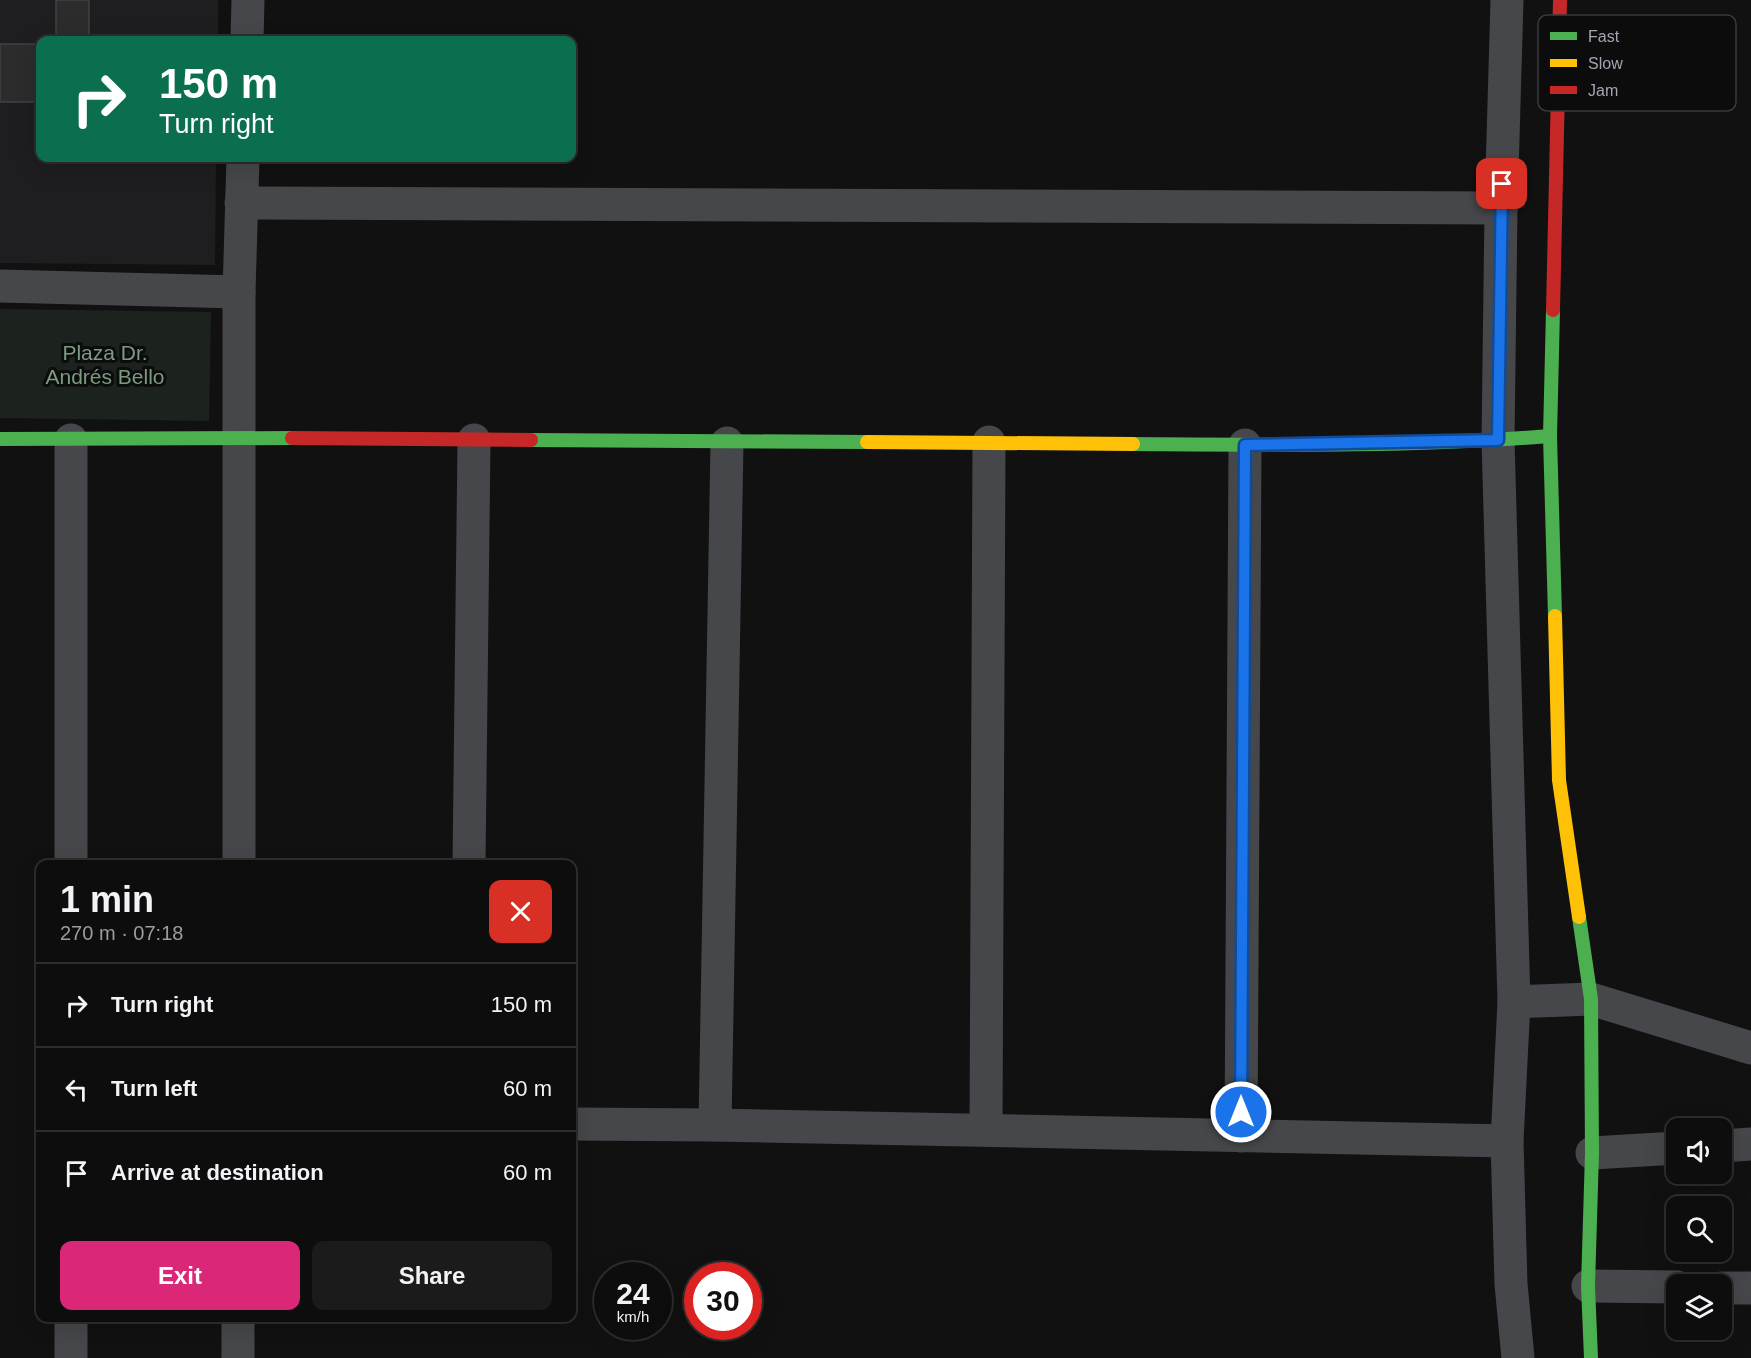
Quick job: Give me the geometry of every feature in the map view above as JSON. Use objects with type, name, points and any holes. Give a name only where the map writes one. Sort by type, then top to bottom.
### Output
[{"type":"street","points":[[247,36],[248,0]]},
{"type":"street","points":[[1507,0],[1498,440],[1514,1002],[1507,1141],[1510,1284],[1518,1358]]},
{"type":"street","points":[[1560,0],[1560,15]]},
{"type":"street","points":[[1557,111],[1550,436],[1559,780],[1591,999],[1592,1153],[1588,1286],[1591,1358]]},
{"type":"street","points":[[239,860],[239,292],[243,162]]},
{"type":"street","points":[[241,203],[1501,208]]},
{"type":"street","points":[[0,286],[239,292]]},
{"type":"street","points":[[0,439],[239,438],[1245,445],[1498,440],[1550,436]]},
{"type":"street","points":[[71,440],[71,860]]},
{"type":"street","points":[[469,860],[474,440]]},
{"type":"street","points":[[986,1130],[989,442]]},
{"type":"street","points":[[715,1125],[728,443]]},
{"type":"street","points":[[1241,1136],[1245,445]]},
{"type":"street","points":[[1514,1002],[1591,999],[1751,1048]]},
{"type":"street","points":[[576,1124],[1507,1141]]},
{"type":"street","points":[[1732,1145],[1751,1144]]},
{"type":"street","points":[[1592,1153],[1666,1149]]},
{"type":"street","points":[[1588,1286],[1666,1287]]},
{"type":"street","points":[[1732,1288],[1751,1288]]},
{"type":"street","points":[[71,1322],[71,1358]]},
{"type":"street","points":[[238,1322],[238,1358]]},
{"type":"shaded area","points":[[0,0],[218,0],[218,36],[36,36],[36,162],[216,162],[215,265],[0,263]]},
{"type":"green space","name":"Plaza Dr. Andrés Bello","points":[[0,309],[211,312],[209,421],[0,418]]},
{"type":"building","points":[[56,0],[89,0],[89,36],[56,36]]},
{"type":"building","points":[[0,44],[36,44],[36,102],[0,102]]},
{"type":"traffic: fast","points":[[1553,310],[1550,436],[1555,616]]},
{"type":"traffic: fast","points":[[1133,444],[1394,444],[1550,436]]},
{"type":"traffic: fast","points":[[0,439],[292,438]]},
{"type":"traffic: fast","points":[[531,440],[867,442]]},
{"type":"traffic: fast","points":[[1579,917],[1591,999],[1592,1153],[1588,1286],[1591,1358]]},
{"type":"traffic: slow","points":[[867,442],[1133,444]]},
{"type":"traffic: slow","points":[[1555,616],[1559,780],[1579,917]]},
{"type":"traffic: jam","points":[[1560,0],[1560,15]]},
{"type":"traffic: jam","points":[[1553,310],[1557,111]]},
{"type":"traffic: jam","points":[[292,438],[531,440]]},
{"type":"route","points":[[1241,1112],[1245,445],[1498,440],[1502,184]]}]
